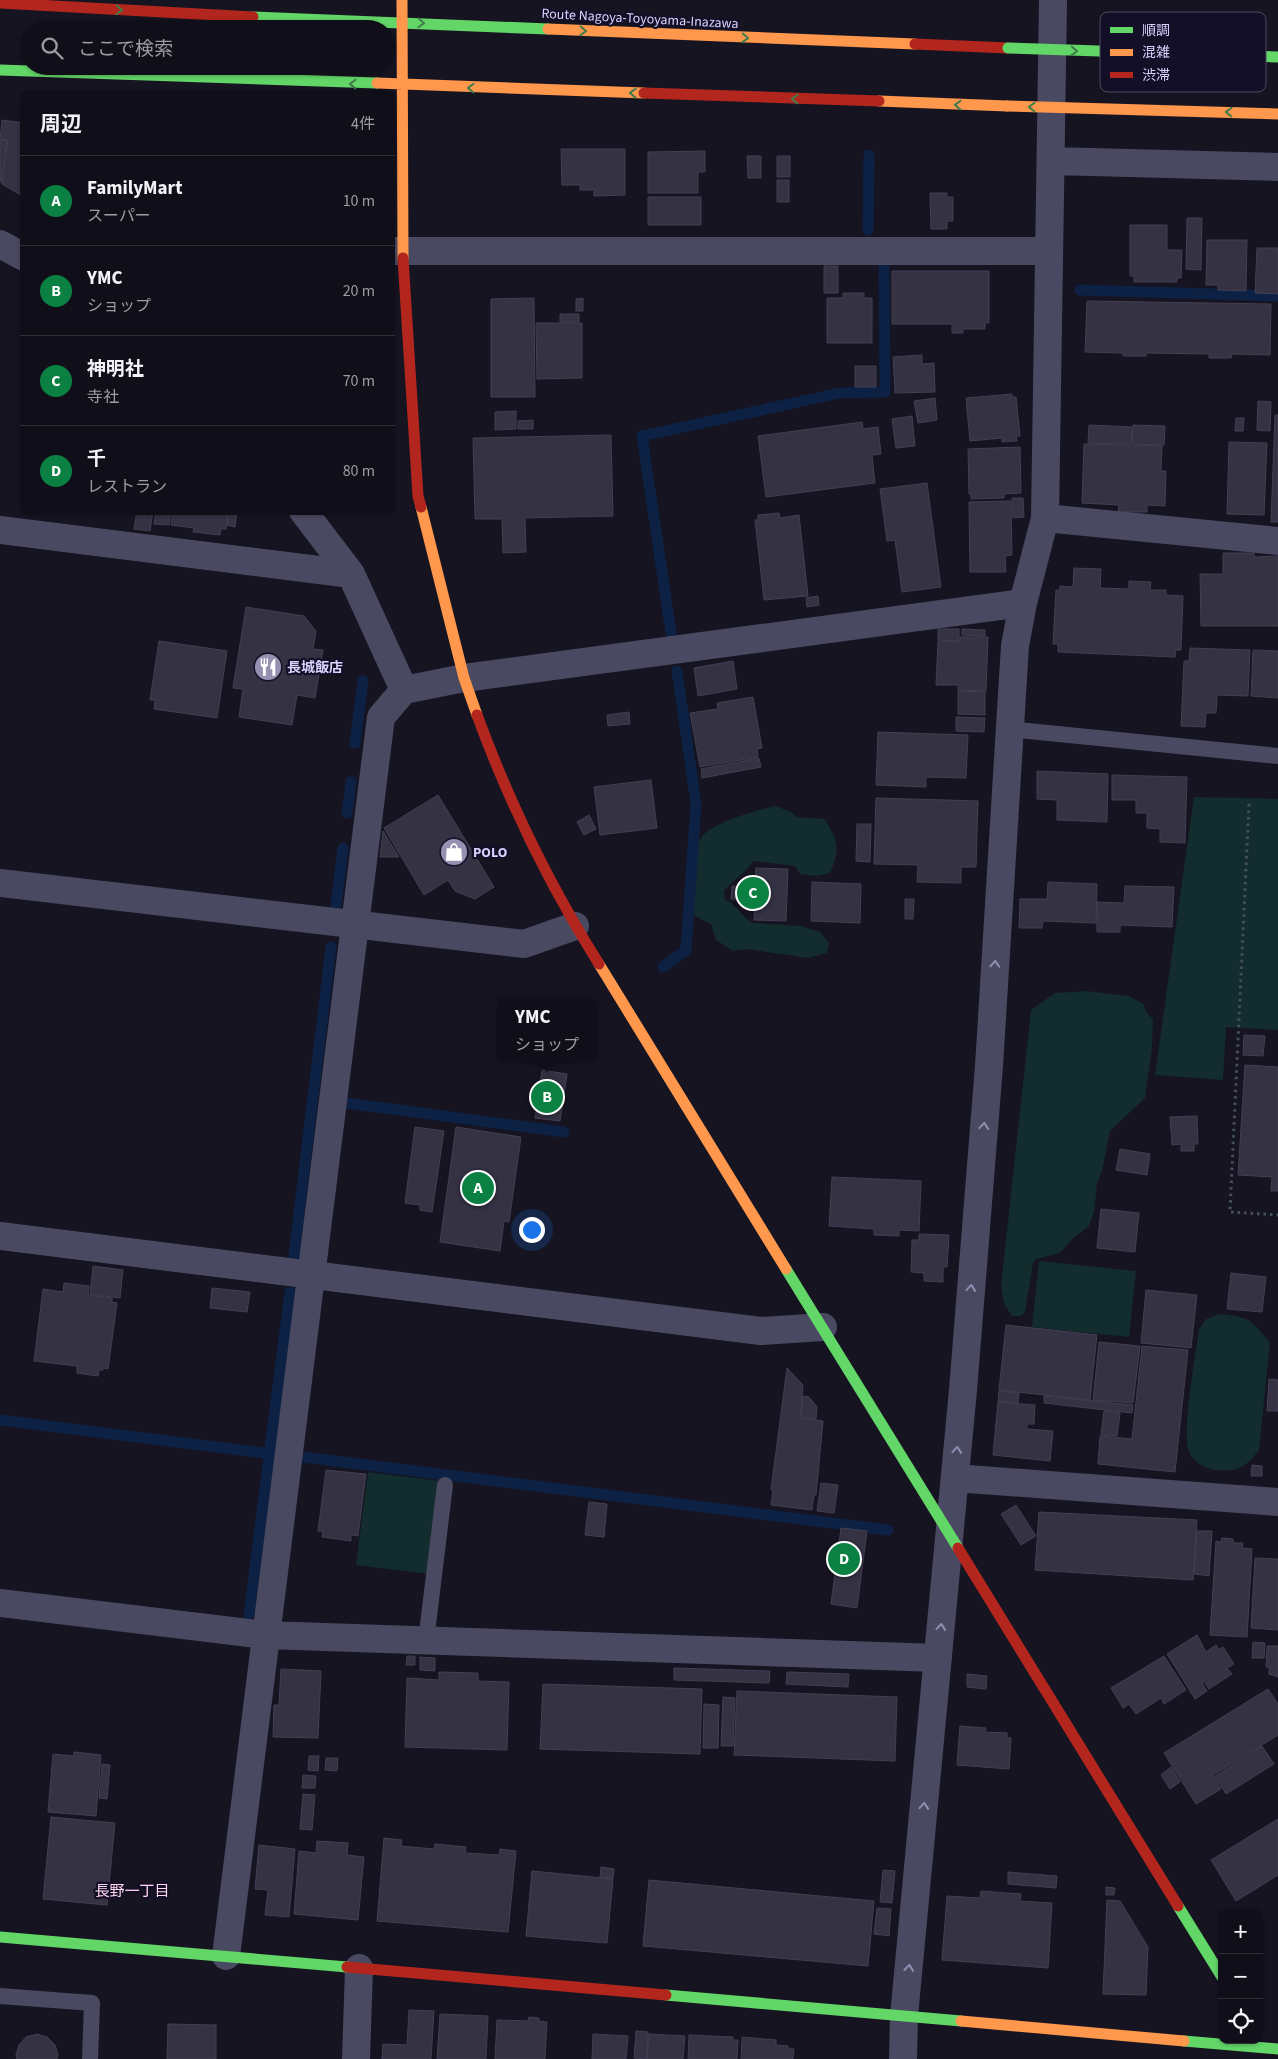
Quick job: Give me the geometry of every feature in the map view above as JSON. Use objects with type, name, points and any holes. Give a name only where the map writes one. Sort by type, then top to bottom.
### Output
[{"type":"street","points":[[402,0],[402,86],[397,251],[418,496],[464,678],[490,750],[521,823],[575,926],[1218,1970]]},
{"type":"street","points":[[903,2059],[904,2016],[955,1478],[989,1066],[1014,646],[1045,518],[1053,0]]},
{"type":"street","name":"Route Nagoya-Toyoyama-Inazawa","points":[[0,4],[357,20]]},
{"type":"street","name":"Route Nagoya-Toyoyama-Inazawa","points":[[395,22],[1100,51]]},
{"type":"street","points":[[0,70],[20,71]]},
{"type":"street","points":[[126,75],[402,86],[1278,114]]},
{"type":"street","points":[[1052,161],[1278,167]]},
{"type":"street","points":[[0,244],[20,255]]},
{"type":"street","points":[[397,251],[1048,251]]},
{"type":"street","points":[[306,515],[351,574],[404,690]]},
{"type":"street","points":[[1045,518],[1278,540]]},
{"type":"street","points":[[0,530],[351,574]]},
{"type":"street","points":[[226,1956],[381,716],[404,690],[464,678],[1023,604]]},
{"type":"street","points":[[0,884],[524,944],[575,926]]},
{"type":"street","points":[[0,1236],[761,1331],[823,1327]]},
{"type":"street","points":[[955,1478],[1278,1502]]},
{"type":"street","points":[[0,1603],[266,1636],[938,1658]]},
{"type":"street","points":[[0,1937],[1278,2049]]},
{"type":"street","points":[[356,2059],[359,1968]]},
{"type":"lane","points":[[1009,729],[1278,756]]},
{"type":"lane","points":[[426,1641],[445,1485]]},
{"type":"lane","points":[[0,1996],[92,2003],[90,2059]]},
{"type":"path","points":[[1249,804],[1230,1212],[1278,1215]]},
{"type":"green space","points":[[1194,797],[1278,799],[1278,1030],[1226,1027],[1223,1080],[1155,1075]]},
{"type":"green space","points":[[776,806],[793,813],[796,817],[824,819],[833,833],[836,845],[835,858],[830,873],[816,876],[800,874],[795,866],[753,861],[724,891],[725,900],[753,923],[801,926],[820,932],[829,943],[827,953],[808,958],[747,949],[733,951],[716,940],[711,924],[695,916],[693,886],[695,861],[700,841],[704,834],[710,829],[728,821]]},
{"type":"green space","points":[[1087,991],[1128,996],[1144,1004],[1146,1012],[1153,1019],[1152,1048],[1145,1098],[1110,1131],[1102,1171],[1097,1183],[1094,1212],[1089,1226],[1072,1239],[1060,1253],[1036,1259],[1033,1263],[1025,1312],[1021,1316],[1012,1316],[1004,1304],[1001,1286],[1031,1010],[1055,993]]},
{"type":"green space","points":[[1039,1261],[1136,1271],[1129,1337],[1032,1327]]},
{"type":"green space","points":[[1220,1314],[1244,1318],[1250,1321],[1270,1343],[1259,1450],[1246,1464],[1231,1470],[1217,1470],[1201,1465],[1191,1456],[1187,1443],[1192,1374],[1199,1329],[1206,1319]]},
{"type":"green space","points":[[368,1472],[440,1481],[428,1574],[356,1565]]},
{"type":"building","points":[[2,120],[20,122],[20,195],[2,184],[8,140],[0,139]]},
{"type":"building","points":[[0,140],[7,140],[1,182],[0,182]]},
{"type":"building","points":[[561,149],[625,149],[625,195],[594,196],[594,190],[580,190],[580,185],[562,185]]},
{"type":"building","points":[[705,151],[705,172],[698,172],[698,193],[648,193],[648,152]]},
{"type":"building","points":[[747,156],[761,156],[761,178],[748,178]]},
{"type":"building","points":[[777,156],[790,156],[790,177],[777,177]]},
{"type":"building","points":[[777,180],[789,180],[789,202],[777,202]]},
{"type":"building","points":[[930,193],[947,193],[947,197],[953,197],[953,221],[947,221],[947,229],[931,229]]},
{"type":"building","points":[[648,197],[701,197],[701,225],[648,225]]},
{"type":"building","points":[[1187,218],[1202,218],[1201,270],[1186,269]]},
{"type":"building","points":[[1130,225],[1167,225],[1167,250],[1182,250],[1181,278],[1177,278],[1177,282],[1134,282],[1134,276],[1130,276]]},
{"type":"building","points":[[1207,240],[1247,240],[1246,291],[1218,290],[1218,285],[1206,285]]},
{"type":"building","points":[[1257,248],[1278,248],[1278,294],[1255,293]]},
{"type":"building","points":[[824,266],[838,266],[838,293],[824,293]]},
{"type":"building","points":[[892,271],[989,271],[989,323],[985,323],[985,329],[963,329],[963,333],[952,333],[952,324],[892,324]]},
{"type":"building","points":[[843,293],[864,293],[864,298],[872,298],[872,343],[827,343],[827,298],[843,298]]},
{"type":"building","points":[[534,298],[535,397],[491,397],[491,299]]},
{"type":"building","points":[[583,298],[583,311],[576,311],[576,299]]},
{"type":"building","points":[[1087,301],[1271,304],[1270,355],[1232,354],[1231,358],[1209,358],[1209,354],[1146,353],[1146,356],[1123,356],[1123,353],[1085,352]]},
{"type":"building","points":[[560,314],[579,314],[579,322],[560,322]]},
{"type":"building","points":[[536,323],[582,323],[582,378],[537,379]]},
{"type":"building","points":[[922,355],[922,364],[934,363],[935,392],[895,393],[893,357]]},
{"type":"building","points":[[855,366],[876,366],[876,387],[855,387]]},
{"type":"building","points":[[1012,394],[1012,397],[1016,397],[1020,436],[1016,436],[1017,441],[1002,442],[1002,438],[970,441],[966,398]]},
{"type":"building","points":[[935,398],[937,420],[918,423],[914,401]]},
{"type":"building","points":[[1258,401],[1271,402],[1270,431],[1257,430]]},
{"type":"building","points":[[516,411],[516,429],[495,430],[495,412]]},
{"type":"building","points":[[1275,415],[1278,415],[1278,522],[1271,522]]},
{"type":"building","points":[[912,416],[915,446],[896,448],[892,419]]},
{"type":"building","points":[[1236,418],[1244,418],[1243,431],[1235,431]]},
{"type":"building","points":[[533,420],[533,429],[518,429],[518,421]]},
{"type":"building","points":[[862,422],[863,429],[878,427],[881,454],[872,455],[875,483],[766,497],[758,436]]},
{"type":"building","points":[[1089,425],[1132,427],[1131,444],[1088,443]]},
{"type":"building","points":[[1133,425],[1165,426],[1164,445],[1132,444]]},
{"type":"building","points":[[611,435],[613,516],[525,518],[526,552],[503,553],[502,519],[475,519],[473,438]]},
{"type":"building","points":[[1229,442],[1267,443],[1264,515],[1227,514]]},
{"type":"building","points":[[1084,444],[1162,446],[1161,471],[1166,471],[1165,506],[1147,505],[1147,512],[1118,512],[1119,505],[1082,503]]},
{"type":"building","points":[[1020,447],[1021,493],[1004,494],[1004,498],[971,499],[971,494],[969,494],[968,449]]},
{"type":"building","points":[[927,483],[941,587],[902,592],[895,540],[887,541],[880,489]]},
{"type":"building","points":[[1012,498],[1023,498],[1024,517],[1013,518]]},
{"type":"building","points":[[1011,501],[1012,555],[1005,556],[1006,572],[970,572],[969,502]]},
{"type":"building","points":[[779,513],[780,518],[799,515],[808,596],[764,600],[755,520],[758,520],[758,515]]},
{"type":"building","points":[[136,515],[152,515],[150,531],[134,529]]},
{"type":"building","points":[[155,515],[170,515],[169,525],[154,524]]},
{"type":"building","points":[[172,515],[228,515],[226,529],[221,529],[220,535],[193,532],[194,528],[171,525]]},
{"type":"building","points":[[228,515],[236,515],[235,527],[227,525]]},
{"type":"building","points":[[1223,553],[1254,553],[1254,557],[1278,556],[1278,626],[1201,626],[1200,574],[1223,574]]},
{"type":"building","points":[[1074,568],[1101,569],[1100,588],[1129,589],[1129,581],[1151,582],[1150,590],[1166,590],[1166,595],[1183,596],[1181,650],[1176,650],[1175,657],[1058,652],[1058,644],[1053,644],[1056,590],[1060,590],[1060,586],[1073,587]]},
{"type":"building","points":[[818,596],[819,605],[807,607],[806,598]]},
{"type":"building","points":[[246,607],[304,616],[316,631],[313,649],[323,650],[315,698],[297,695],[292,725],[239,717],[243,689],[233,688]]},
{"type":"building","points":[[938,629],[959,629],[959,641],[938,640]]},
{"type":"building","points":[[962,629],[985,630],[985,636],[962,635]]},
{"type":"building","points":[[960,637],[988,637],[986,691],[958,690],[958,685],[936,685],[938,641],[960,642]]},
{"type":"building","points":[[159,641],[227,651],[217,718],[154,709],[155,700],[150,700]]},
{"type":"building","points":[[1190,648],[1250,650],[1248,696],[1217,695],[1216,713],[1206,713],[1205,727],[1181,726],[1184,661],[1189,661]]},
{"type":"building","points":[[1253,650],[1278,651],[1278,698],[1251,696]]},
{"type":"building","points":[[733,661],[737,689],[698,696],[694,668]]},
{"type":"building","points":[[958,691],[985,692],[985,715],[958,714]]},
{"type":"building","points":[[753,697],[762,748],[757,749],[758,757],[700,767],[690,713],[718,709],[717,703]]},
{"type":"building","points":[[629,712],[630,724],[608,726],[607,715]]},
{"type":"building","points":[[956,717],[985,718],[984,732],[956,731]]},
{"type":"building","points":[[878,732],[968,735],[966,778],[926,777],[926,787],[876,785]]},
{"type":"building","points":[[759,758],[761,767],[702,778],[701,769]]},
{"type":"building","points":[[1037,771],[1108,774],[1107,822],[1057,820],[1057,800],[1037,799]]},
{"type":"building","points":[[1112,775],[1187,777],[1185,843],[1160,842],[1160,829],[1147,828],[1147,813],[1136,813],[1136,800],[1112,800]]},
{"type":"building","points":[[651,780],[657,828],[600,835],[594,787]]},
{"type":"building","points":[[438,795],[494,887],[475,899],[455,891],[448,880],[424,895],[384,828]]},
{"type":"building","points":[[876,798],[978,801],[976,867],[961,867],[961,883],[917,882],[918,865],[874,864]]},
{"type":"building","points":[[589,815],[596,829],[584,835],[577,822]]},
{"type":"building","points":[[857,824],[871,824],[870,862],[856,861]]},
{"type":"building","points":[[383,831],[399,857],[380,857]]},
{"type":"building","points":[[756,868],[788,869],[786,921],[754,920],[755,907],[745,906],[745,899],[731,899],[732,886],[745,887],[746,880],[755,881]]},
{"type":"building","points":[[812,882],[861,884],[860,923],[811,921]]},
{"type":"building","points":[[1048,882],[1097,884],[1096,923],[1043,921],[1042,928],[1019,928],[1020,899],[1047,899]]},
{"type":"building","points":[[1125,886],[1174,887],[1172,927],[1120,925],[1120,932],[1097,932],[1097,902],[1124,903]]},
{"type":"building","points":[[905,899],[914,899],[913,919],[905,919]]},
{"type":"building","points":[[1244,1035],[1265,1036],[1263,1056],[1243,1055]]},
{"type":"building","points":[[1245,1065],[1278,1067],[1278,1191],[1271,1191],[1272,1177],[1238,1175]]},
{"type":"building","points":[[542,1070],[567,1074],[560,1121],[535,1118]]},
{"type":"building","points":[[1197,1116],[1198,1144],[1194,1144],[1194,1151],[1181,1151],[1181,1144],[1172,1145],[1170,1117]]},
{"type":"building","points":[[415,1127],[444,1131],[432,1212],[420,1210],[420,1205],[405,1203]]},
{"type":"building","points":[[456,1127],[521,1137],[509,1222],[504,1221],[500,1251],[440,1242]]},
{"type":"building","points":[[1120,1149],[1150,1154],[1147,1175],[1116,1170]]},
{"type":"building","points":[[832,1177],[921,1181],[919,1231],[899,1230],[899,1236],[874,1235],[874,1229],[829,1226]]},
{"type":"building","points":[[1101,1209],[1139,1213],[1135,1252],[1097,1248]]},
{"type":"building","points":[[919,1234],[949,1235],[947,1267],[943,1267],[943,1282],[924,1281],[924,1273],[911,1272],[912,1240],[919,1240]]},
{"type":"building","points":[[93,1266],[123,1270],[120,1298],[90,1294]]},
{"type":"building","points":[[1231,1273],[1266,1277],[1262,1312],[1227,1309]]},
{"type":"building","points":[[64,1283],[89,1286],[88,1295],[112,1298],[112,1302],[117,1303],[108,1369],[103,1368],[103,1370],[99,1370],[98,1376],[77,1373],[77,1366],[34,1361],[43,1289],[63,1292]]},
{"type":"building","points":[[212,1288],[250,1292],[247,1312],[210,1308]]},
{"type":"building","points":[[1146,1290],[1197,1295],[1191,1348],[1141,1343]]},
{"type":"building","points":[[1006,1325],[1097,1335],[1090,1400],[999,1390]]},
{"type":"building","points":[[1099,1342],[1140,1346],[1133,1403],[1093,1400]]},
{"type":"building","points":[[1142,1346],[1188,1350],[1175,1472],[1098,1464],[1100,1436],[1132,1439]]},
{"type":"building","points":[[787,1368],[803,1385],[800,1418],[823,1421],[816,1495],[814,1495],[812,1510],[771,1505],[773,1490],[771,1490]]},
{"type":"building","points":[[1269,1379],[1278,1380],[1278,1411],[1267,1411]]},
{"type":"building","points":[[999,1391],[1019,1393],[1018,1403],[998,1401]]},
{"type":"building","points":[[803,1396],[809,1397],[817,1407],[816,1419],[801,1417]]},
{"type":"building","points":[[1044,1396],[1133,1405],[1132,1413],[1044,1403]]},
{"type":"building","points":[[998,1402],[1035,1405],[1034,1424],[1027,1424],[1027,1429],[1053,1431],[1050,1461],[993,1455]]},
{"type":"building","points":[[1104,1411],[1120,1413],[1117,1436],[1101,1435]]},
{"type":"building","points":[[1252,1465],[1262,1466],[1262,1476],[1251,1476]]},
{"type":"building","points":[[326,1470],[366,1474],[358,1536],[351,1535],[351,1541],[322,1537],[323,1531],[318,1531]]},
{"type":"building","points":[[821,1483],[838,1485],[834,1513],[817,1511]]},
{"type":"building","points":[[589,1502],[607,1504],[604,1537],[585,1535]]},
{"type":"building","points":[[1016,1505],[1036,1536],[1021,1545],[1001,1514]]},
{"type":"building","points":[[1039,1512],[1197,1520],[1193,1580],[1035,1570]]},
{"type":"building","points":[[841,1528],[867,1531],[857,1608],[831,1604]]},
{"type":"building","points":[[1197,1531],[1212,1531],[1209,1576],[1194,1574]]},
{"type":"building","points":[[1222,1538],[1233,1539],[1233,1543],[1243,1543],[1242,1548],[1252,1549],[1247,1637],[1210,1635],[1216,1541],[1221,1542]]},
{"type":"building","points":[[1255,1558],[1278,1559],[1278,1630],[1251,1628]]},
{"type":"building","points":[[1197,1635],[1206,1652],[1216,1645],[1219,1650],[1223,1647],[1234,1664],[1202,1683],[1207,1691],[1195,1699],[1167,1654]]},
{"type":"building","points":[[1253,1642],[1265,1643],[1264,1658],[1252,1658]]},
{"type":"building","points":[[1267,1646],[1278,1646],[1278,1677],[1269,1674],[1269,1667],[1266,1667]]},
{"type":"building","points":[[407,1656],[415,1656],[415,1665],[406,1665]]},
{"type":"building","points":[[1164,1656],[1186,1690],[1164,1704],[1161,1698],[1136,1714],[1129,1704],[1123,1708],[1111,1688]]},
{"type":"building","points":[[420,1657],[435,1658],[435,1671],[420,1670]]},
{"type":"building","points":[[674,1668],[770,1671],[769,1683],[674,1680]]},
{"type":"building","points":[[281,1669],[321,1671],[318,1738],[273,1737],[274,1705],[279,1705]]},
{"type":"building","points":[[1228,1669],[1232,1674],[1209,1689],[1205,1683]]},
{"type":"building","points":[[439,1672],[478,1673],[478,1681],[509,1682],[507,1750],[405,1747],[407,1678],[439,1680]]},
{"type":"building","points":[[787,1672],[849,1674],[848,1687],[786,1684]]},
{"type":"building","points":[[967,1674],[987,1676],[986,1689],[967,1687]]},
{"type":"building","points":[[543,1684],[702,1689],[700,1754],[540,1749]]},
{"type":"building","points":[[1268,1689],[1278,1704],[1278,1735],[1213,1775],[1221,1789],[1196,1804],[1164,1753]]},
{"type":"building","points":[[737,1691],[897,1697],[895,1761],[734,1755]]},
{"type":"building","points":[[723,1697],[735,1698],[733,1746],[721,1746]]},
{"type":"building","points":[[704,1704],[719,1705],[718,1748],[703,1748]]},
{"type":"building","points":[[960,1726],[986,1728],[985,1732],[1007,1733],[1007,1738],[1011,1738],[1009,1769],[957,1765]]},
{"type":"building","points":[[1262,1746],[1274,1764],[1226,1794],[1215,1776]]},
{"type":"building","points":[[74,1752],[101,1755],[96,1816],[48,1812],[53,1754],[74,1756]]},
{"type":"building","points":[[309,1756],[319,1756],[318,1771],[308,1770]]},
{"type":"building","points":[[326,1758],[338,1758],[337,1771],[325,1770]]},
{"type":"building","points":[[102,1764],[110,1765],[107,1799],[99,1798]]},
{"type":"building","points":[[1171,1767],[1180,1782],[1170,1789],[1161,1775]]},
{"type":"building","points":[[303,1775],[316,1776],[315,1788],[302,1788]]},
{"type":"building","points":[[303,1794],[315,1795],[312,1830],[300,1829]]},
{"type":"building","points":[[51,1817],[115,1823],[107,1905],[43,1899]]},
{"type":"building","points":[[1278,1819],[1278,1875],[1236,1901],[1211,1860]]},
{"type":"building","points":[[384,1838],[402,1840],[401,1846],[434,1849],[435,1844],[466,1847],[465,1853],[499,1855],[500,1849],[516,1851],[508,1932],[377,1921]]},
{"type":"building","points":[[317,1841],[348,1843],[347,1855],[364,1857],[358,1920],[294,1914],[299,1851],[316,1853]]},
{"type":"building","points":[[259,1845],[295,1849],[289,1917],[265,1915],[268,1890],[255,1889]]},
{"type":"building","points":[[601,1867],[614,1869],[613,1878],[600,1877]]},
{"type":"building","points":[[883,1870],[895,1871],[892,1903],[880,1902]]},
{"type":"building","points":[[532,1871],[613,1879],[607,1943],[526,1936]]},
{"type":"building","points":[[1008,1872],[1057,1876],[1056,1888],[1008,1884]]},
{"type":"building","points":[[649,1880],[874,1901],[868,1966],[643,1946]]},
{"type":"building","points":[[1106,1887],[1115,1888],[1114,1895],[1106,1895]]},
{"type":"building","points":[[981,1891],[1021,1894],[1020,1901],[1052,1903],[1048,1968],[942,1960],[947,1896],[980,1898]]},
{"type":"building","points":[[1107,1900],[1120,1901],[1148,1947],[1146,1995],[1103,1994]]},
{"type":"building","points":[[877,1908],[891,1909],[889,1936],[874,1934]]},
{"type":"building","points":[[409,2010],[434,2011],[431,2059],[382,2059],[383,2044],[407,2045]]},
{"type":"building","points":[[440,2014],[488,2016],[486,2059],[437,2059]]},
{"type":"building","points":[[529,2017],[539,2018],[539,2021],[547,2022],[545,2059],[495,2059],[497,2020],[528,2021]]},
{"type":"building","points":[[168,2024],[216,2025],[216,2059],[167,2059]]},
{"type":"building","points":[[636,2031],[648,2032],[647,2059],[634,2058]]},
{"type":"building","points":[[37,2034],[47,2037],[55,2045],[58,2055],[57,2059],[17,2059],[16,2055],[19,2045],[26,2037]]},
{"type":"building","points":[[593,2034],[628,2036],[626,2059],[592,2059]]},
{"type":"building","points":[[649,2034],[685,2036],[683,2059],[647,2059]]},
{"type":"building","points":[[689,2035],[733,2037],[733,2040],[738,2040],[737,2059],[688,2059]]},
{"type":"building","points":[[742,2037],[776,2040],[776,2045],[788,2046],[788,2049],[794,2049],[793,2059],[741,2059]]},
{"type":"waterway","points":[[868,230],[869,155]]},
{"type":"waterway","points":[[671,633],[642,436],[840,393],[885,392],[884,267]]},
{"type":"waterway","points":[[1080,290],[1278,296]]},
{"type":"waterway","points":[[663,967],[686,950],[696,804],[677,671]]},
{"type":"waterway","points":[[355,743],[363,681]]},
{"type":"waterway","points":[[347,813],[351,782]]},
{"type":"waterway","points":[[336,906],[343,848]]},
{"type":"waterway","points":[[294,1255],[331,947]]},
{"type":"waterway","points":[[346,1103],[564,1132]]},
{"type":"waterway","points":[[249,1614],[290,1292]]},
{"type":"waterway","points":[[0,1420],[273,1454]]},
{"type":"waterway","points":[[302,1457],[888,1530]]},
{"type":"traffic: fast","points":[[253,17],[327,20]]},
{"type":"traffic: fast","points":[[395,23],[548,29]]},
{"type":"traffic: fast","points":[[1008,48],[1100,51]]},
{"type":"traffic: fast","points":[[1266,57],[1278,57]]},
{"type":"traffic: fast","points":[[0,70],[20,71]]},
{"type":"traffic: fast","points":[[145,75],[377,83]]},
{"type":"traffic: fast","points":[[786,1269],[958,1548]]},
{"type":"traffic: fast","points":[[1178,1906],[1218,1971]]},
{"type":"traffic: fast","points":[[0,1937],[347,1967]]},
{"type":"traffic: fast","points":[[666,1995],[961,2021]]},
{"type":"traffic: fast","points":[[1184,2041],[1278,2049]]},
{"type":"traffic: slow","points":[[402,0],[403,258]]},
{"type":"traffic: slow","points":[[548,29],[915,44]]},
{"type":"traffic: slow","points":[[377,83],[644,93]]},
{"type":"traffic: slow","points":[[879,101],[1007,106]]},
{"type":"traffic: slow","points":[[1007,106],[1278,114]]},
{"type":"traffic: slow","points":[[421,507],[464,678],[477,715]]},
{"type":"traffic: slow","points":[[599,964],[786,1269]]},
{"type":"traffic: slow","points":[[961,2021],[1184,2041]]},
{"type":"traffic: jam","points":[[0,3],[253,17]]},
{"type":"traffic: jam","points":[[915,44],[1008,48]]},
{"type":"traffic: jam","points":[[644,93],[879,101]]},
{"type":"traffic: jam","points":[[403,258],[418,496],[421,507]]},
{"type":"traffic: jam","points":[[477,715],[503,780],[547,874],[599,964]]},
{"type":"traffic: jam","points":[[958,1548],[1178,1906]]},
{"type":"traffic: jam","points":[[347,1967],[666,1995]]},
{"type":"place","name":"長城飯店","points":[[268,667]]},
{"type":"place","name":"POLO","points":[[454,852]]},
{"type":"place","name":"神明社","points":[[753,893]]},
{"type":"place","name":"YMC","points":[[547,1097]]},
{"type":"place","name":"FamilyMart","points":[[478,1188]]},
{"type":"place","name":"千","points":[[844,1559]]},
{"type":"district","name":"長野一丁目","points":[[132,1891]]}]
